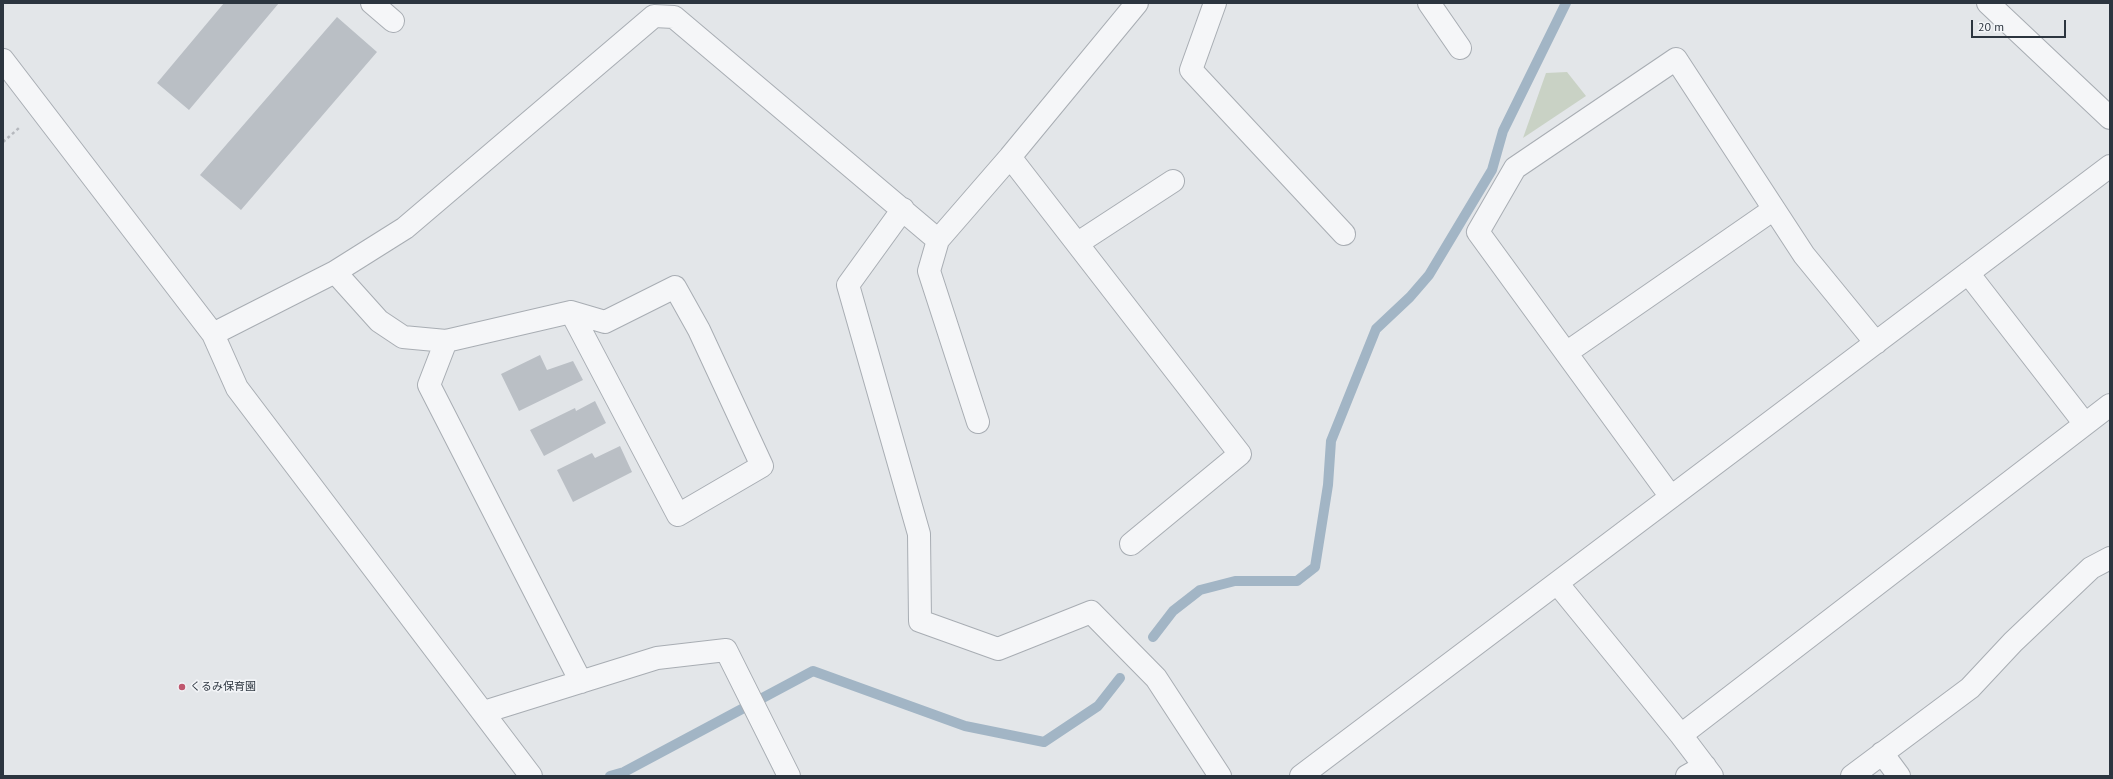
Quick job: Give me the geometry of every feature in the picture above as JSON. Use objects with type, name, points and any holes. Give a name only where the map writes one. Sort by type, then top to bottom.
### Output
[{"type":"street","points":[[372,3],[393,21]]},
{"type":"street","points":[[978,422],[930,271],[938,240],[1010,157],[1137,3]]},
{"type":"street","points":[[1215,3],[1191,70],[1344,234]]},
{"type":"street","points":[[1429,3],[1460,48]]},
{"type":"street","points":[[1988,3],[2110,118]]},
{"type":"street","points":[[213,334],[334,272],[405,228],[654,16],[674,17],[938,240]]},
{"type":"street","points":[[1671,497],[1478,232],[1515,168],[1676,59],[1804,255],[1876,343]]},
{"type":"street","points":[[3,60],[213,334],[237,388],[532,776]]},
{"type":"street","points":[[1010,157],[1240,454],[1131,544]]},
{"type":"street","points":[[1301,776],[2110,166]]},
{"type":"street","points":[[1078,243],[1173,181]]},
{"type":"street","points":[[1566,354],[1774,209]]},
{"type":"street","points":[[903,210],[848,285],[919,534],[920,621],[998,649],[1091,612],[1156,678],[1220,776]]},
{"type":"street","points":[[334,272],[379,321],[404,337],[446,341],[572,312],[605,322],[675,287],[699,330],[762,466],[678,515],[572,312]]},
{"type":"street","points":[[1968,273],[2085,424]]},
{"type":"street","points":[[446,341],[429,385],[581,682]]},
{"type":"street","points":[[1681,736],[2110,405]]},
{"type":"street","points":[[1852,776],[1970,688],[2014,642],[2091,568],[2110,558]]},
{"type":"street","points":[[1557,583],[1681,736],[1701,773]]},
{"type":"street","points":[[484,712],[657,658],[726,650],[789,776]]},
{"type":"street","points":[[1882,753],[1899,776]]},
{"type":"shaded area","points":[[1567,72],[1586,96],[1523,138],[1546,73]]},
{"type":"building","points":[[224,3],[279,3],[189,110],[157,83]]},
{"type":"building","points":[[337,17],[377,52],[241,210],[200,175]]},
{"type":"building","points":[[540,355],[547,370],[573,361],[583,380],[519,411],[501,374]]},
{"type":"building","points":[[595,401],[606,423],[544,456],[530,430],[575,408],[576,411]]},
{"type":"building","points":[[620,446],[632,472],[573,502],[557,470],[592,453],[595,458]]},
{"type":"waterway","points":[[1153,637],[1173,611],[1200,590],[1235,581],[1297,581],[1315,567],[1328,485],[1331,441],[1376,329],[1410,297],[1429,275],[1492,170],[1503,131],[1566,3]]},
{"type":"waterway","points":[[610,776],[624,772],[813,671],[965,726],[1044,742],[1098,706],[1120,678]]},
{"type":"place","name":"くるみ保育園","points":[[182,687]]}]
